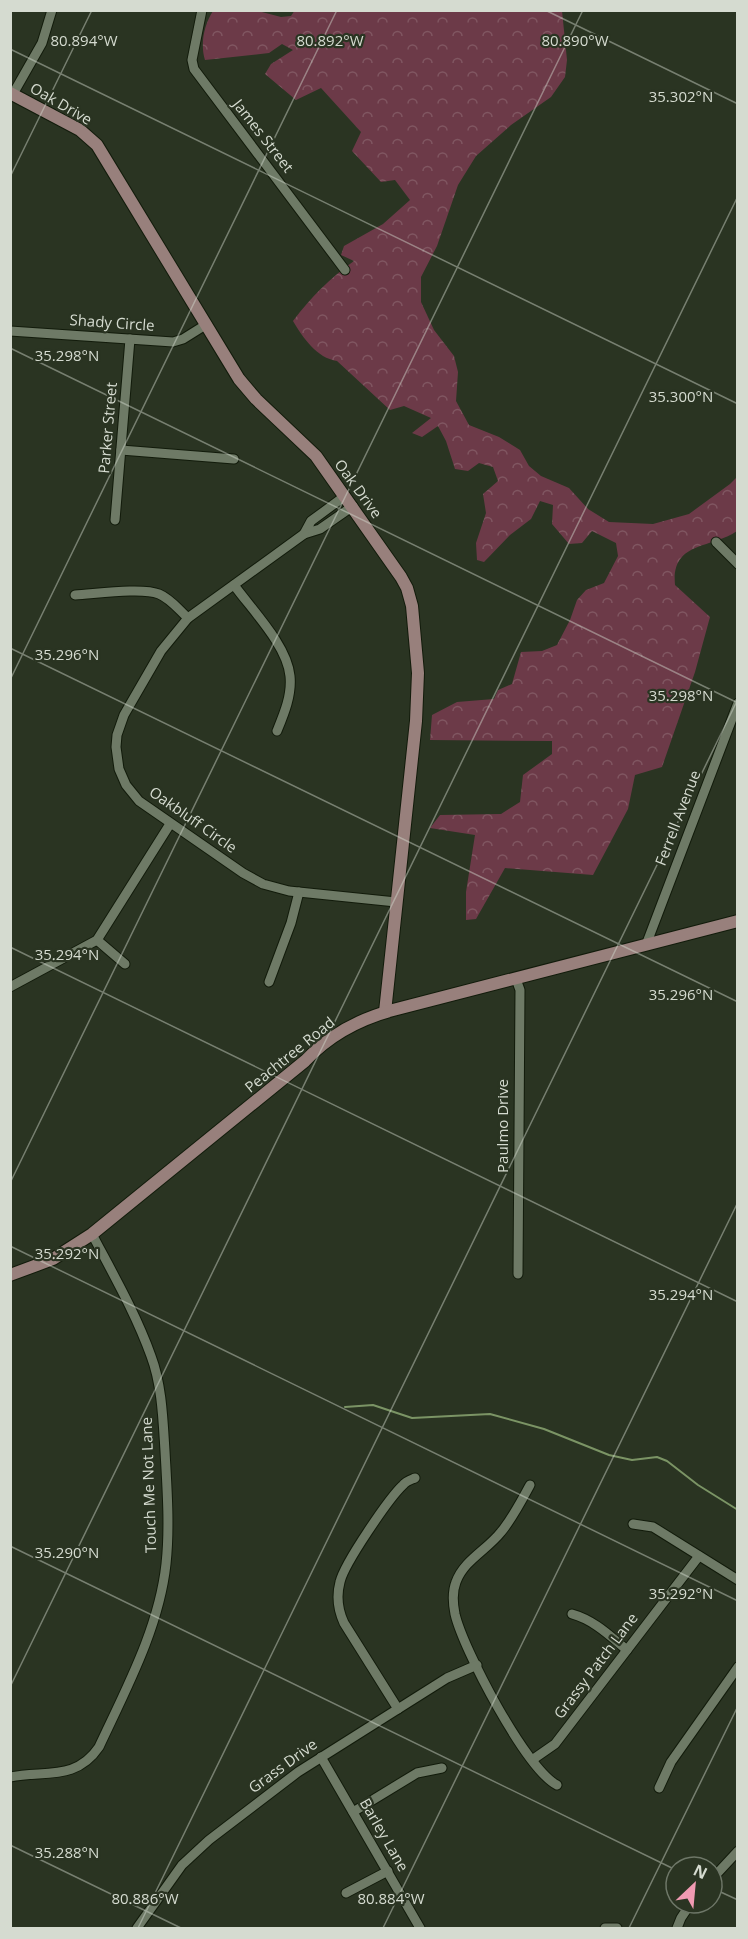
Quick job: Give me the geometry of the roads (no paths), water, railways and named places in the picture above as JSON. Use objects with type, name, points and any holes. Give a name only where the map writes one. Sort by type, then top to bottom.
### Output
[{"type":"street","points":[[12,93],[42,44],[52,10]]},
{"type":"street","name":"James Street","points":[[202,10],[192,60],[194,69],[345,270]]},
{"type":"street","name":"Oak Drive","points":[[12,93],[80,130],[97,145],[248,389],[302,441],[353,506],[407,588],[416,636],[418,675],[416,721],[384,1012]]},
{"type":"street","name":"Shady Circle","points":[[10,331],[180,341],[207,324]]},
{"type":"street","name":"Parker Street","points":[[115,520],[130,339]]},
{"type":"street","points":[[121,450],[234,459]]},
{"type":"street","name":"Oakbluff Circle","points":[[304,534],[311,521],[345,496]]},
{"type":"street","name":"Oakbluff Circle","points":[[353,506],[320,529],[304,534],[188,618],[161,651],[124,715],[116,747],[122,777],[132,794],[170,824],[254,879],[275,888],[299,892],[396,902]]},
{"type":"street","points":[[716,542],[738,564]]},
{"type":"street","points":[[234,585],[277,643],[288,667],[289,693],[277,731]]},
{"type":"street","points":[[75,595],[141,591],[155,593],[168,600],[188,618]]},
{"type":"street","name":"Ferrell Avenue","points":[[646,945],[734,725],[738,702]]},
{"type":"street","points":[[10,987],[98,940],[170,824]]},
{"type":"street","points":[[269,982],[295,912],[299,892]]},
{"type":"street","name":"Peachtree Road","points":[[10,1275],[53,1259],[92,1234],[305,1061],[314,1051],[346,1028],[384,1012],[738,921]]},
{"type":"street","points":[[98,940],[125,964]]},
{"type":"street","name":"Paulmo Drive","points":[[516,978],[520,990],[518,1274]]},
{"type":"street","name":"Touch Me Not Lane","points":[[10,1778],[61,1773],[85,1763],[93,1756],[103,1740],[137,1662],[156,1611],[166,1565],[166,1478],[156,1374],[141,1332],[92,1234]]},
{"type":"street","points":[[398,1709],[344,1623],[338,1597],[342,1576],[350,1559],[397,1491],[407,1481],[415,1478]]},
{"type":"street","points":[[530,1485],[501,1532],[466,1565],[455,1584],[453,1593],[455,1613],[501,1714],[532,1760],[550,1781],[557,1785]]},
{"type":"street","points":[[633,1524],[653,1527],[738,1580]]},
{"type":"street","name":"Grassy Patch Lane","points":[[532,1760],[555,1744],[699,1556]]},
{"type":"street","points":[[572,1614],[594,1624],[627,1650]]},
{"type":"street","name":"Grass Drive","points":[[137,1929],[160,1894],[194,1852],[321,1756],[447,1678],[477,1665]]},
{"type":"street","points":[[659,1788],[671,1762],[738,1667]]},
{"type":"street","name":"Barley Lane","points":[[321,1756],[420,1929]]},
{"type":"street","points":[[353,1812],[417,1773],[442,1768]]},
{"type":"street","points":[[724,1867],[737,1854]]},
{"type":"street","points":[[346,1893],[388,1871]]},
{"type":"street","points":[[676,1929],[683,1915]]},
{"type":"street","points":[[605,1929],[617,1929]]},
{"type":"waterway","points":[[345,1407],[373,1405],[412,1418],[490,1414],[544,1429],[609,1455],[632,1460],[657,1457],[667,1461],[698,1485],[738,1510]]}]
